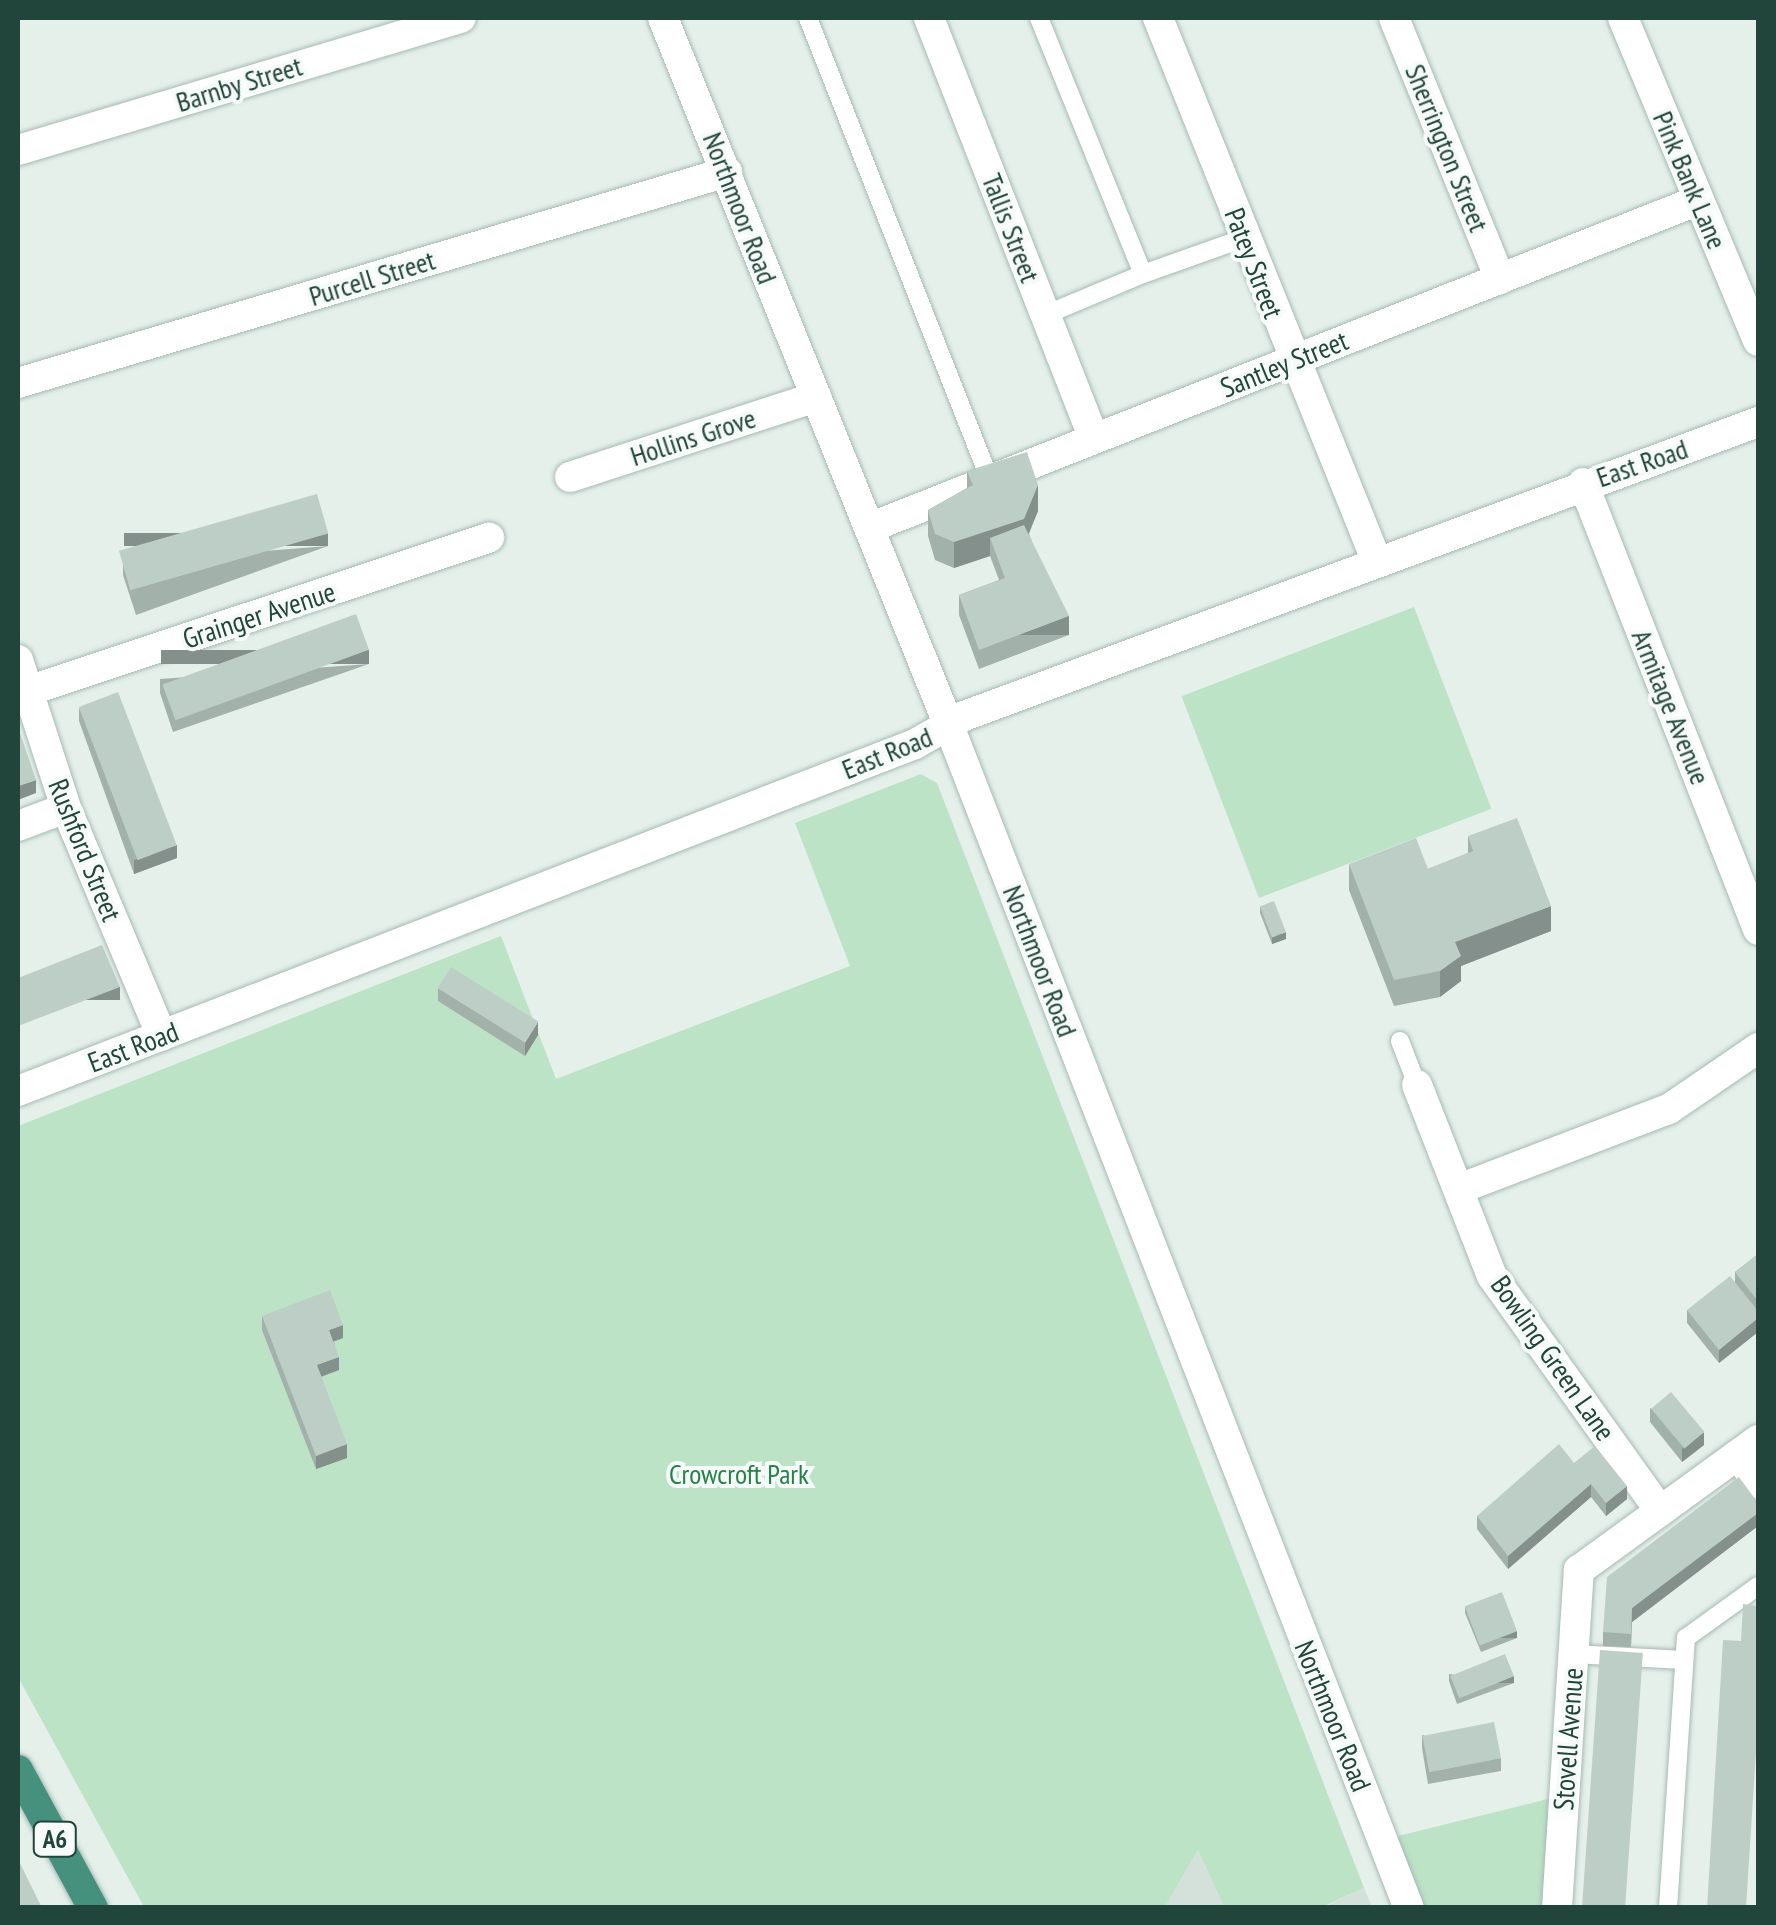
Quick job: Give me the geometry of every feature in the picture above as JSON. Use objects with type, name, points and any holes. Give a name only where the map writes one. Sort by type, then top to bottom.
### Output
[{"type":"highway","name":"A6","points":[[18,1770],[93,1908]]},
{"type":"street","name":"Barnby Street","points":[[18,150],[461,18]]},
{"type":"street","name":"Northmoor Road","points":[[663,18],[949,726],[1408,1908]]},
{"type":"street","name":"Tallis Street","points":[[929,18],[1094,439]]},
{"type":"street","name":"Patey Street","points":[[1158,18],[1377,562]]},
{"type":"street","name":"Sherrington Street","points":[[1394,18],[1500,279]]},
{"type":"street","name":"Pink Bank Lane","points":[[1623,18],[1758,341]]},
{"type":"street","name":"Purcell Street","points":[[18,383],[727,172]]},
{"type":"street","name":"Santley Street","points":[[869,528],[1698,200]]},
{"type":"street","name":"Hollins Grove","points":[[570,476],[816,397]]},
{"type":"street","name":"East Road","points":[[18,1090],[949,726],[1583,483],[1758,422]]},
{"type":"street","name":"Armitage Avenue","points":[[1583,483],[1758,930]]},
{"type":"street","name":"Grainger Avenue","points":[[28,691],[489,538]]},
{"type":"street","name":"Rushford Street","points":[[18,660],[66,808],[162,1036]]},
{"type":"street","points":[[18,826],[66,808]]},
{"type":"street","points":[[1458,1189],[1669,1109],[1758,1048]]},
{"type":"street","name":"Bowling Green Lane","points":[[1417,1085],[1492,1276],[1660,1511]]},
{"type":"street","points":[[1660,1511],[1748,1447],[1758,1484]]},
{"type":"street","name":"Stovell Avenue","points":[[1557,1908],[1578,1570],[1660,1511]]},
{"type":"lane","points":[[808,18],[990,480]]},
{"type":"lane","points":[[1039,18],[1143,274]]},
{"type":"lane","points":[[1045,315],[1244,238]]},
{"type":"lane","points":[[1400,1041],[1417,1085]]},
{"type":"lane","points":[[1668,1908],[1686,1638],[1758,1586]]},
{"type":"lane","points":[[1573,1654],[1684,1660]]},
{"type":"shaded area","points":[[1198,1850],[1224,1907],[1165,1907]]},
{"type":"shaded area","points":[[1364,1888],[1372,1907],[1322,1908]]},
{"type":"green space","points":[[1414,607],[1491,809],[1259,898],[1182,696]]},
{"type":"green space","name":"Crowcroft Park","points":[[921,774],[937,783],[1364,1888],[1322,1907],[1224,1907],[1198,1850],[1165,1907],[144,1907],[18,1677],[18,1126],[501,936],[556,1079],[850,966],[795,823]]},
{"type":"green space","points":[[1564,1795],[1557,1907],[1409,1907],[1382,1840]]},
{"type":"building","points":[[1027,452],[1038,485],[1024,519],[954,542],[935,534],[928,510],[973,485],[967,471]]},
{"type":"building","points":[[317,494],[328,533],[130,590],[119,551]]},
{"type":"building","points":[[1024,525],[1069,616],[979,650],[959,595],[1005,578],[990,538]]},
{"type":"building","points":[[356,614],[369,650],[175,720],[162,684]]},
{"type":"building","points":[[118,692],[177,845],[138,860],[79,707]]},
{"type":"building","points":[[18,727],[36,780],[18,786]]},
{"type":"building","points":[[1517,818],[1551,906],[1455,942],[1461,956],[1440,971],[1394,980],[1349,864],[1416,838],[1428,869],[1473,851],[1468,836]]},
{"type":"building","points":[[1274,901],[1286,932],[1272,937],[1260,906]]},
{"type":"building","points":[[102,945],[120,987],[18,1026],[18,978]]},
{"type":"building","points":[[451,967],[538,1022],[525,1043],[438,988]]},
{"type":"building","points":[[1758,1254],[1758,1301],[1735,1272]]},
{"type":"building","points":[[1730,1276],[1758,1311],[1758,1318],[1719,1350],[1687,1310]]},
{"type":"building","points":[[330,1290],[343,1325],[329,1330],[339,1357],[317,1365],[347,1444],[316,1456],[262,1316]]},
{"type":"building","points":[[1671,1392],[1704,1432],[1685,1449],[1651,1409]]},
{"type":"building","points":[[1559,1444],[1574,1463],[1595,1446],[1627,1486],[1606,1503],[1591,1484],[1508,1556],[1477,1516]]},
{"type":"building","points":[[1739,1477],[1758,1503],[1758,1513],[1632,1608],[1631,1634],[1603,1632],[1607,1577]]},
{"type":"building","points":[[1502,1592],[1517,1631],[1480,1646],[1465,1606]]},
{"type":"building","points":[[1743,1604],[1758,1606],[1758,1720],[1746,1908],[1707,1908],[1723,1640],[1741,1641]]},
{"type":"building","points":[[1600,1650],[1643,1653],[1625,1908],[1582,1907]]},
{"type":"building","points":[[1505,1654],[1514,1676],[1459,1698],[1450,1676]]},
{"type":"building","points":[[1494,1722],[1501,1758],[1429,1772],[1422,1736]]},
{"type":"building","points":[[18,1859],[42,1908],[18,1908]]}]
